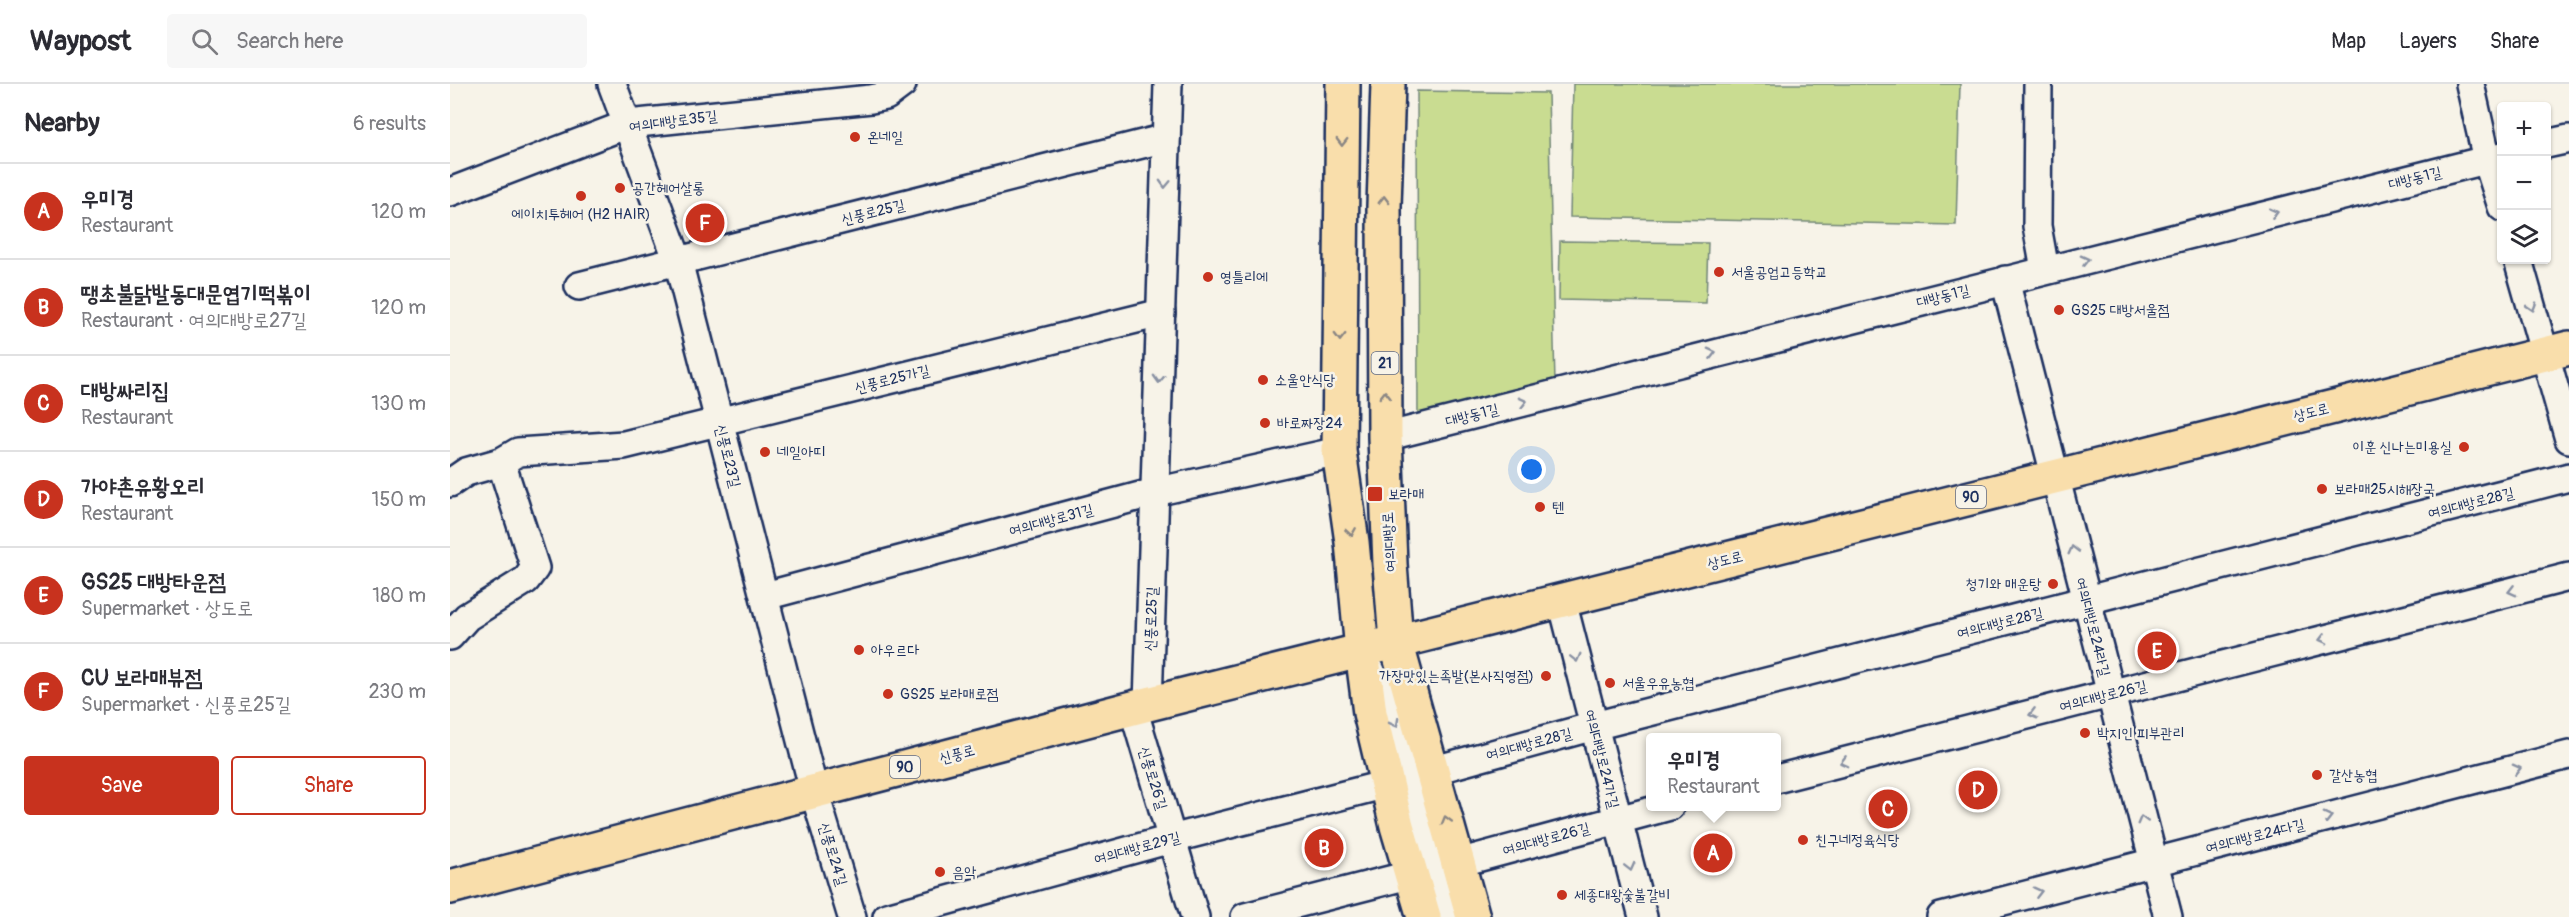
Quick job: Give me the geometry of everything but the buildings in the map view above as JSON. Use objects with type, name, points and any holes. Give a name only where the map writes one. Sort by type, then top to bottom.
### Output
[{"type":"main road","points":[[1343,84],[1339,451],[1352,542],[1370,713],[1424,917]]},
{"type":"main road","name":"여의대방로","points":[[1388,84],[1384,206],[1385,437],[1390,564],[1396,642],[1473,917]]},
{"type":"main road","name":"상도로","points":[[1396,642],[2558,351]]},
{"type":"main road","name":"신풍로","points":[[450,887],[1140,706],[1396,642]]},
{"type":"street","name":"신풍로23길","points":[[612,84],[678,261],[814,791]]},
{"type":"street","name":"여의대방로35길","points":[[450,192],[628,124],[871,99],[886,96],[902,84]]},
{"type":"street","name":"신풍로25길","points":[[1140,706],[1155,492],[1168,84]]},
{"type":"street","points":[[2038,84],[2037,226],[2045,270]]},
{"type":"street","points":[[2470,84],[2494,158],[2497,176]]},
{"type":"street","name":"신풍로25길","points":[[579,286],[1166,138]]},
{"type":"street","points":[[2551,143],[2569,139]]},
{"type":"street","name":"대방동1길","points":[[1385,437],[2494,158]]},
{"type":"street","points":[[2520,264],[2558,351],[2569,439]]},
{"type":"street","points":[[2005,280],[2054,476]]},
{"type":"street","name":"신풍로25가길","points":[[450,483],[466,472],[501,462],[518,452],[544,448],[624,445],[1161,313]]},
{"type":"street","name":"여의대방로31길","points":[[765,596],[1155,492],[1339,451]]},
{"type":"street","points":[[450,636],[467,616],[526,580],[535,568],[501,462]]},
{"type":"street","name":"여의대방로24라길","points":[[2054,476],[2168,917]]},
{"type":"street","name":"여의대방로28길","points":[[1431,771],[1594,726],[2569,477]]},
{"type":"street","name":"여의대방로26길","points":[[1781,778],[2569,576]]},
{"type":"street","name":"여의대방로24가길","points":[[1562,601],[1643,917]]},
{"type":"street","points":[[1362,651],[1405,746],[1446,917]]},
{"type":"street","name":"신풍로26길","points":[[1140,706],[1171,839],[1195,917]]},
{"type":"street","name":"여의대방로24다길","points":[[1941,917],[2569,755]]},
{"type":"street","name":"여의대방로29길","points":[[887,917],[1171,839],[1387,784]]},
{"type":"street","name":"신풍로24길","points":[[814,791],[852,917]]},
{"type":"street","name":"여의대방로26길","points":[[1458,862],[1654,811]]},
{"type":"street","points":[[1245,917],[1413,874]]},
{"type":"green space","points":[[1573,84],[1960,84],[1956,225],[1570,217]]},
{"type":"green space","points":[[1417,91],[1548,93],[1555,384],[1418,421]]},
{"type":"green space","points":[[1560,241],[1708,243],[1706,303],[1559,300]]},
{"type":"place","name":"온네일","points":[[855,137]]},
{"type":"place","name":"공간헤어살롱","points":[[620,188]]},
{"type":"place","name":"에이치투헤어 (H2 HAIR)","points":[[581,196]]},
{"type":"place","name":"CU 보라매뷰점","points":[[705,223]]},
{"type":"place","name":"서울공업고등학교","points":[[1719,272]]},
{"type":"place","name":"영틀리에","points":[[1208,277]]},
{"type":"place","name":"GS25 대방서울점","points":[[2059,310]]},
{"type":"place","name":"소울안식당","points":[[1263,380]]},
{"type":"place","name":"바로짜장24","points":[[1265,423]]},
{"type":"place","name":"이훈 신나는미용실","points":[[2464,447]]},
{"type":"place","name":"네일아띠","points":[[765,452]]},
{"type":"place","name":"보라매25시해장국","points":[[2322,489]]},
{"type":"place","name":"보라매","points":[[1375,494]]},
{"type":"place","name":"텐","points":[[1540,507]]},
{"type":"place","name":"청기와 매운탕","points":[[2053,584]]},
{"type":"place","name":"아우르다","points":[[859,650]]},
{"type":"place","name":"GS25 대방타운점","points":[[2157,651]]},
{"type":"place","name":"가장맛있는족발(본사직영점)","points":[[1546,676]]},
{"type":"place","name":"서울우유농협","points":[[1610,683]]},
{"type":"place","name":"GS25 보라매로점","points":[[888,694]]},
{"type":"place","name":"박지인 피부관리","points":[[2085,733]]},
{"type":"place","name":"갈산농협","points":[[2317,775]]},
{"type":"place","name":"가야촌유황오리","points":[[1978,790]]},
{"type":"place","name":"대방싸리집","points":[[1888,809]]},
{"type":"place","name":"친구네정육식당","points":[[1803,840]]},
{"type":"place","name":"땡초불닭발동대문엽기떡볶이","points":[[1324,848]]},
{"type":"place","name":"우미경","points":[[1713,853]]},
{"type":"place","name":"음악","points":[[940,872]]},
{"type":"place","name":"세종대왕숯불갈비","points":[[1562,895]]}]
